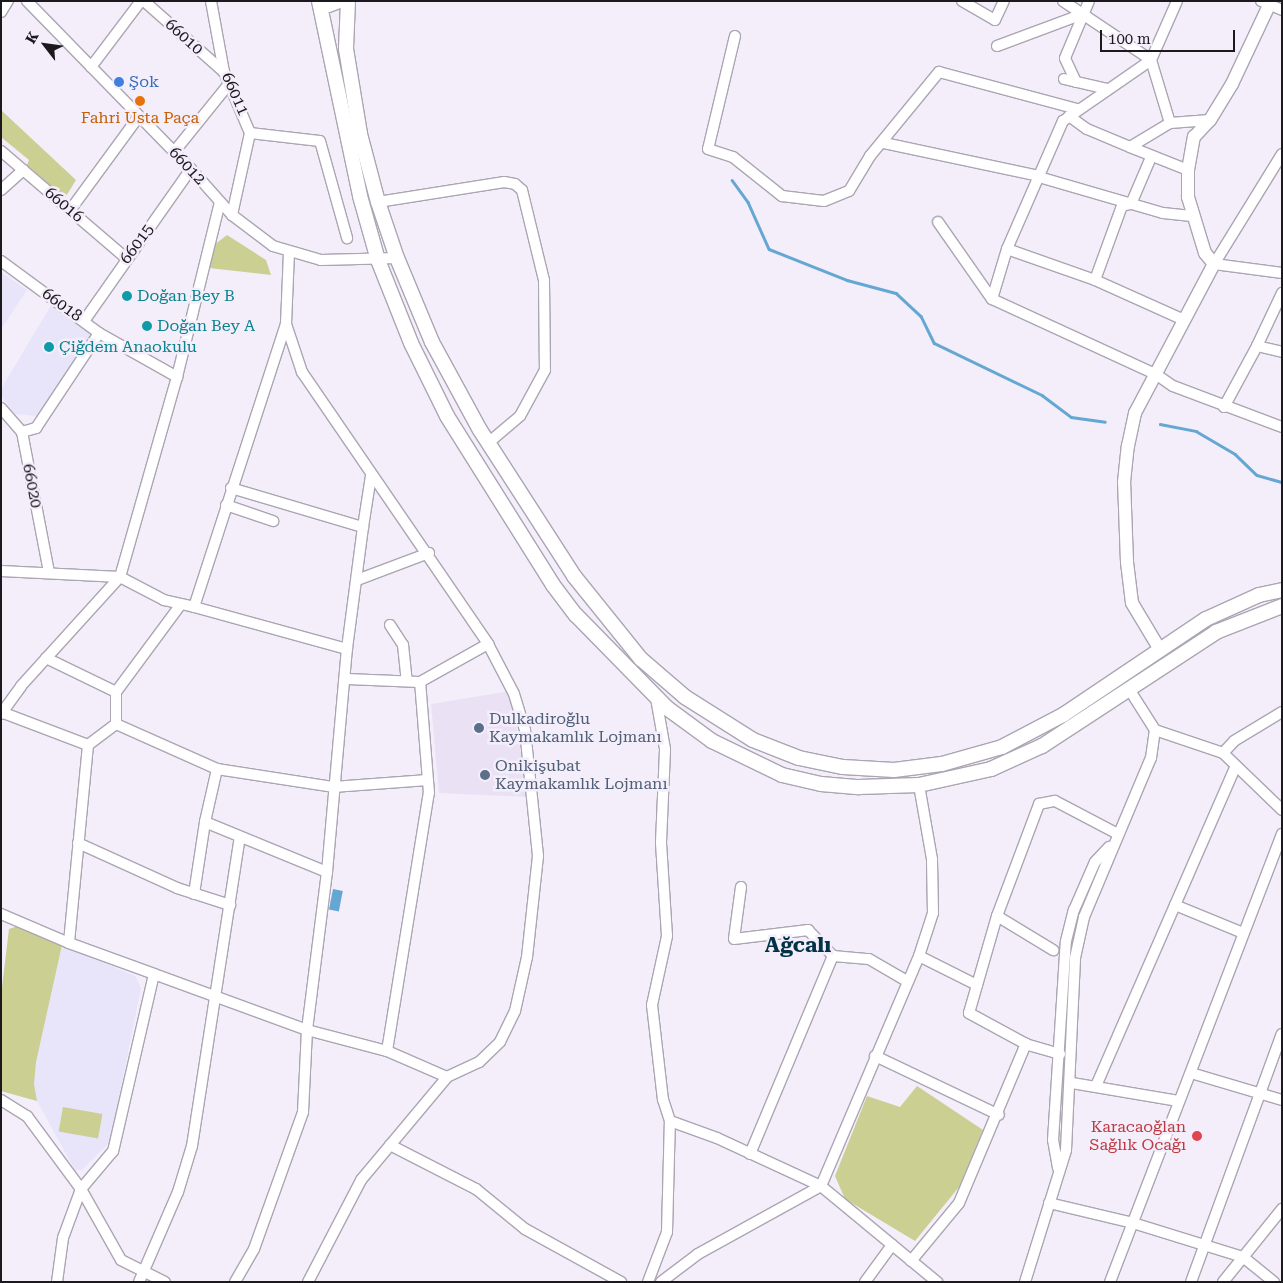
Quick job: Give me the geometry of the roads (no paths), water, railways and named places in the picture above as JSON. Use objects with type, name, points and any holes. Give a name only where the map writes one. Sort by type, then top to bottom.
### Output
[{"type":"main road","points":[[320,1],[360,196],[378,260],[411,343],[447,416],[554,585],[576,615],[656,698],[712,740],[782,774],[820,784],[859,787],[919,785],[991,769],[1042,746],[1216,632],[1282,606]]},
{"type":"main road","points":[[348,1],[346,50],[360,134],[378,202],[397,258],[432,342],[488,443],[574,576],[641,659],[685,697],[753,740],[799,758],[843,767],[894,770],[942,764],[1002,747],[1063,715],[1159,648],[1206,619],[1259,594],[1282,590]]},
{"type":"street","points":[[1,12],[8,1]]},
{"type":"street","name":"66012","points":[[27,1],[191,169],[232,215],[273,246],[289,253],[321,260],[397,258]]},
{"type":"street","points":[[91,67],[142,1]]},
{"type":"street","name":"66010","points":[[142,1],[224,72]]},
{"type":"street","name":"66011","points":[[211,1],[224,72],[250,132],[232,215]]},
{"type":"street","points":[[320,1],[330,6],[342,1]]},
{"type":"street","points":[[962,1],[995,20],[1004,1]]},
{"type":"street","points":[[1063,1],[1151,60],[1170,122]]},
{"type":"street","points":[[1076,82],[1065,58],[1089,1]]},
{"type":"street","points":[[992,299],[1007,249],[1063,121],[1073,112],[1151,60],[1177,1]]},
{"type":"street","points":[[1282,10],[1267,2],[1232,84],[1210,120],[1194,137],[1188,170],[1188,197],[1205,253],[1214,264],[1282,272]]},
{"type":"street","points":[[997,46],[1082,14]]},
{"type":"street","points":[[735,36],[708,149],[733,157],[782,196],[824,201],[849,190],[870,156],[884,143],[939,72],[1073,112],[1087,129],[1151,157],[1188,170]]},
{"type":"street","points":[[1064,79],[1107,89]]},
{"type":"street","points":[[174,152],[228,85]]},
{"type":"street","points":[[70,209],[139,116]]},
{"type":"street","points":[[1130,147],[1170,122],[1210,120]]},
{"type":"street","points":[[250,132],[320,141],[347,238]]},
{"type":"street","points":[[884,143],[1039,176],[1163,214],[1194,216]]},
{"type":"street","name":"66016","points":[[1,152],[70,209],[126,259]]},
{"type":"street","points":[[1159,648],[1132,603],[1126,562],[1124,482],[1135,414],[1214,264],[1282,154]]},
{"type":"street","points":[[1131,204],[1151,157]]},
{"type":"street","name":"66015","points":[[84,321],[191,169]]},
{"type":"street","points":[[1,190],[23,170]]},
{"type":"street","points":[[378,202],[504,182],[515,184],[522,190],[544,280],[545,370],[536,392],[520,416],[488,443]]},
{"type":"street","points":[[88,745],[2,713],[46,658],[120,577],[177,377],[220,202]]},
{"type":"street","points":[[1095,280],[1122,206],[1131,204]]},
{"type":"street","points":[[938,222],[992,299],[1157,375],[1174,386],[1224,407],[1282,427]]},
{"type":"street","points":[[1007,249],[1095,280],[1184,320]]},
{"type":"street","points":[[194,607],[231,488],[286,324],[289,253]]},
{"type":"street","name":"66018","points":[[1,261],[99,333],[177,377]]},
{"type":"street","points":[[1224,407],[1257,346],[1282,293]]},
{"type":"street","points":[[286,324],[302,372],[371,476],[429,553],[488,644],[514,694],[525,730],[538,856],[527,958],[515,1010],[500,1042],[478,1062],[446,1077],[361,1180],[308,1282]]},
{"type":"street","points":[[1,408],[22,432],[36,428],[99,333]]},
{"type":"street","points":[[1257,346],[1282,352]]},
{"type":"street","name":"66020","points":[[22,432],[49,572]]},
{"type":"street","points":[[235,1282],[254,1250],[303,1112],[307,1030],[327,872],[348,650],[371,476]]},
{"type":"street","points":[[231,488],[363,527]]},
{"type":"street","points":[[226,505],[272,522]]},
{"type":"street","points":[[358,580],[429,553]]},
{"type":"street","points":[[1,571],[120,577],[164,600],[348,650]]},
{"type":"street","points":[[116,724],[116,692],[181,604]]},
{"type":"street","points":[[390,626],[403,644],[407,681]]},
{"type":"street","points":[[346,679],[420,682],[488,644]]},
{"type":"street","points":[[46,658],[116,692]]},
{"type":"street","points":[[387,1051],[429,793],[420,682]]},
{"type":"street","points":[[1129,689],[1155,730],[1223,753],[1282,810]]},
{"type":"street","points":[[648,1282],[666,1232],[670,1121],[662,1100],[652,1005],[667,936],[661,842],[666,786],[665,749],[656,698]]},
{"type":"street","points":[[1223,753],[1234,741],[1282,712]]},
{"type":"street","points":[[69,943],[88,745],[116,724]]},
{"type":"street","points":[[116,724],[217,769],[334,787],[428,780]]},
{"type":"street","points":[[1025,1282],[1067,1142],[1072,1083],[1075,958],[1084,917],[1116,833],[1151,758],[1155,730]]},
{"type":"street","points":[[1096,1086],[1236,766]]},
{"type":"street","points":[[194,894],[205,822],[217,769]]},
{"type":"street","points":[[661,1282],[698,1254],[821,1186],[918,956],[933,913],[932,859],[919,785]]},
{"type":"street","points":[[1060,1054],[1026,1044],[969,1012],[997,916],[1039,804],[1054,801],[1116,833]]},
{"type":"street","points":[[205,822],[327,872]]},
{"type":"street","points":[[1110,1282],[1282,834]]},
{"type":"street","points":[[139,1282],[141,1271],[178,1192],[192,1146],[217,997],[240,837]]},
{"type":"street","points":[[78,843],[194,894],[230,905]]},
{"type":"street","points":[[1059,1169],[1052,1140],[1060,1054],[1066,941],[1074,910],[1095,862],[1112,845]]},
{"type":"street","points":[[741,887],[734,939],[808,930],[833,956],[869,959],[907,981]]},
{"type":"street","points":[[1175,905],[1243,933]]},
{"type":"street","points":[[1,914],[69,943],[307,1030],[387,1051],[446,1077]]},
{"type":"street","points":[[997,916],[1053,950]]},
{"type":"street","points":[[750,1154],[833,956]]},
{"type":"street","points":[[918,956],[977,985]]},
{"type":"street","points":[[57,1282],[63,1238],[81,1189],[113,1151],[154,974]]},
{"type":"street","points":[[1192,1282],[1282,1034]]},
{"type":"street","points":[[912,1261],[959,1203],[999,1115],[1026,1044]]},
{"type":"street","points":[[875,1056],[999,1115]]},
{"type":"street","points":[[1191,1074],[1282,1100]]},
{"type":"street","points":[[1072,1083],[1178,1101]]},
{"type":"street","points":[[1,1100],[27,1116],[81,1189],[121,1260],[165,1282]]},
{"type":"street","points":[[670,1121],[821,1186],[937,1282]]},
{"type":"street","points":[[390,1145],[476,1189],[525,1229],[620,1282]]},
{"type":"street","points":[[1049,1203],[1133,1223],[1243,1257],[1274,1282]]},
{"type":"street","points":[[1223,1282],[1282,1209]]},
{"type":"street","points":[[865,1282],[892,1245]]},
{"type":"water","points":[[333,889],[343,891],[339,912],[329,910]]},
{"type":"waterway","points":[[732,180],[748,202],[769,249],[847,280],[896,293],[921,316],[934,343],[1042,395],[1071,417],[1105,422]]},
{"type":"waterway","points":[[1160,424],[1196,431],[1235,454],[1257,475],[1282,482]]},
{"type":"place","name":"Şok","points":[[119,82]]},
{"type":"place","name":"Fahri Usta Paça","points":[[140,101]]},
{"type":"place","name":"Doğan Bey B","points":[[127,296]]},
{"type":"place","name":"Doğan Bey A","points":[[147,326]]},
{"type":"place","name":"Çiğdem Anaokulu","points":[[49,347]]},
{"type":"place","name":"Dulkadiroğlu Kaymakamlık Lojmanı","points":[[479,728]]},
{"type":"place","name":"Onikişubat Kaymakamlık Lojmanı","points":[[485,775]]},
{"type":"place","name":"Karacaoğlan Sağlık Ocağı","points":[[1197,1136]]},
{"type":"district","name":"Ağcalı","points":[[798,945]]}]
